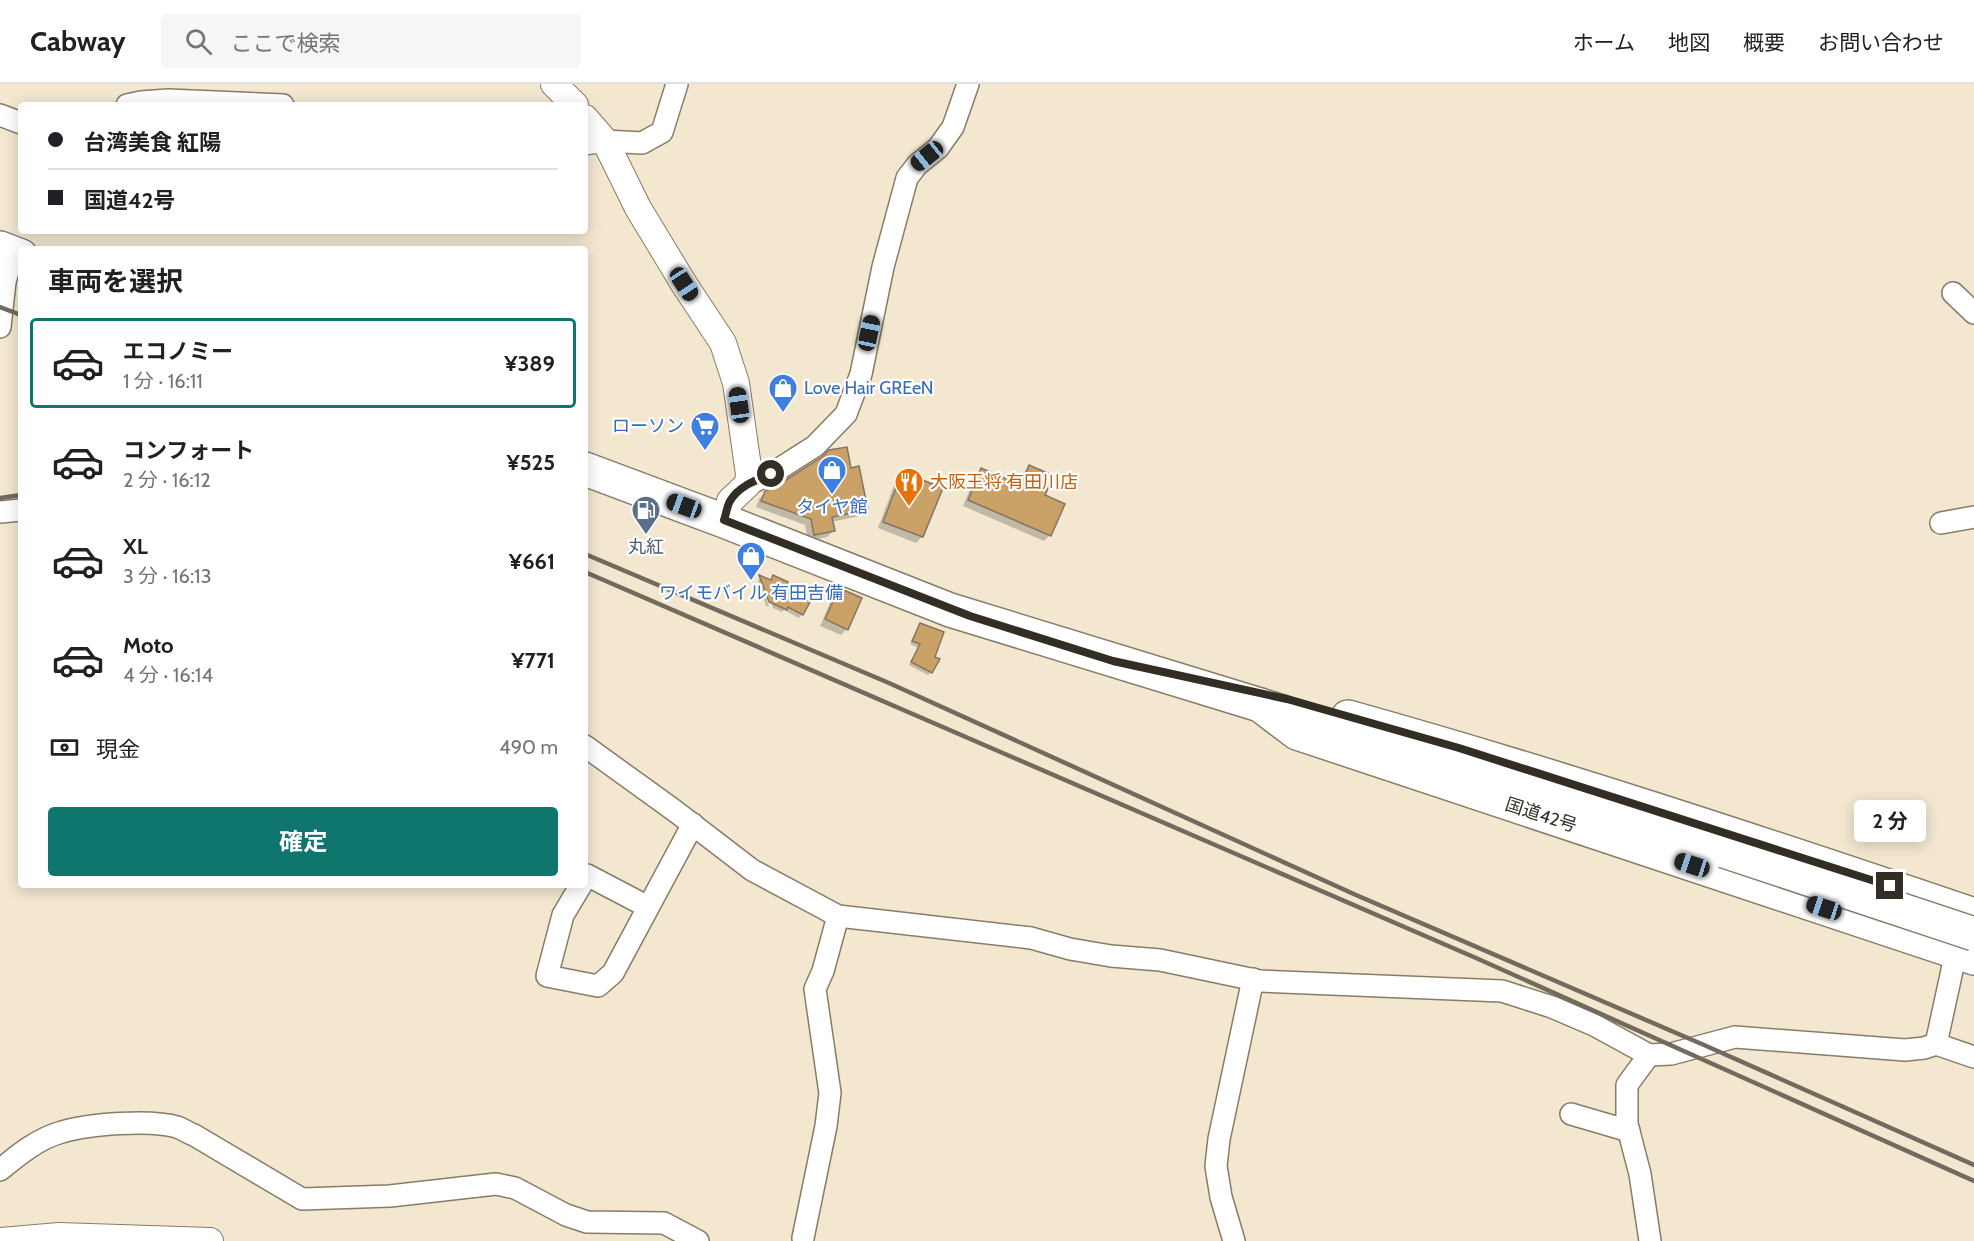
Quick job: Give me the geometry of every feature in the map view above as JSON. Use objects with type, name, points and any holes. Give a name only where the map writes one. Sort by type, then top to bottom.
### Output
[{"type":"highway","name":"国道42号","points":[[588,470],[724,520],[950,610],[1260,705],[1297,733],[1968,948]]},
{"type":"highway","name":"国道42号","points":[[1113,661],[1287,699],[1459,748],[1827,865],[1974,915]]},
{"type":"highway","points":[[1260,705],[1724,851],[1968,948]]},
{"type":"street","points":[[554,84],[572,102]]},
{"type":"street","points":[[595,143],[642,143],[662,132],[677,84]]},
{"type":"street","points":[[724,520],[730,501],[748,484],[771,474],[815,446],[846,414],[861,374],[883,267],[907,178],[917,165],[938,148],[953,127],[968,84]]},
{"type":"street","points":[[141,102],[168,100],[214,102]]},
{"type":"street","points":[[0,115],[18,122]]},
{"type":"street","points":[[588,125],[595,143],[723,343],[736,383],[749,474],[748,484]]},
{"type":"street","points":[[0,327],[11,252]]},
{"type":"street","points":[[1953,293],[1974,313]]},
{"type":"street","points":[[0,512],[18,510]]},
{"type":"street","points":[[1941,523],[1974,517]]},
{"type":"street","points":[[588,748],[752,870],[838,916],[1010,934],[1070,949],[1111,956],[1160,960],[1253,979],[1502,991],[1562,1011],[1594,1025],[1649,1055],[1671,1054],[1735,1036],[1905,1050],[1936,1044],[1974,1057]]},
{"type":"street","points":[[579,888],[563,915],[547,976],[598,986],[613,973],[693,824]]},
{"type":"street","points":[[588,876],[648,907]]},
{"type":"street","points":[[1936,1044],[1968,948],[1974,915]]},
{"type":"street","points":[[799,1240],[826,1126],[830,1093],[815,989],[823,971],[838,916]]},
{"type":"street","points":[[1234,1241],[1221,1197],[1216,1166],[1219,1139],[1253,979]]},
{"type":"street","points":[[1649,1055],[1627,1085],[1629,1131],[1640,1174],[1650,1241]]},
{"type":"street","points":[[1571,1114],[1629,1131]]},
{"type":"street","points":[[0,1170],[24,1151],[61,1132],[107,1124],[137,1123],[176,1127],[194,1135],[302,1199],[390,1196],[496,1184],[514,1188],[566,1215],[587,1222],[664,1223],[699,1241]]},
{"type":"street","points":[[0,1241],[59,1236],[210,1241]]},
{"type":"building","points":[[847,447],[851,468],[859,466],[868,510],[832,517],[835,531],[814,535],[811,519],[761,501],[765,491],[822,457],[829,450]]},
{"type":"building","points":[[1029,465],[1054,476],[1045,495],[1065,504],[1051,536],[968,500],[981,468],[1021,485]]},
{"type":"building","points":[[902,472],[943,488],[923,537],[883,522]]},
{"type":"building","points":[[759,575],[771,580],[773,575],[788,582],[787,585],[795,589],[793,594],[810,602],[803,615],[788,607],[787,610],[769,602]]},
{"type":"building","points":[[839,588],[862,598],[848,630],[825,619]]},
{"type":"building","points":[[920,623],[944,632],[935,657],[940,659],[932,673],[911,662],[920,644],[912,641]]},
{"type":"railway","points":[[0,307],[18,314]]},
{"type":"railway","points":[[0,498],[18,495]]},
{"type":"railway","points":[[588,555],[889,683],[1356,895],[1704,1045],[1974,1165]]},
{"type":"railway","points":[[588,573],[1476,958],[1974,1181]]},
{"type":"place","name":"Love Hair GREeN","points":[[783,414]]},
{"type":"place","name":"ローソン","points":[[705,452]]},
{"type":"place","name":"タイヤ館","points":[[832,496]]},
{"type":"place","name":"大阪王将 有田川店","points":[[909,508]]},
{"type":"place","name":"丸紅","points":[[646,536]]},
{"type":"place","name":"ワイモバイル 有田吉備","points":[[751,582]]},
{"type":"route","points":[[771,474],[748,484],[739,492],[730,501],[724,520],[950,610],[1113,661],[1287,699],[1459,748],[1890,886]]}]
